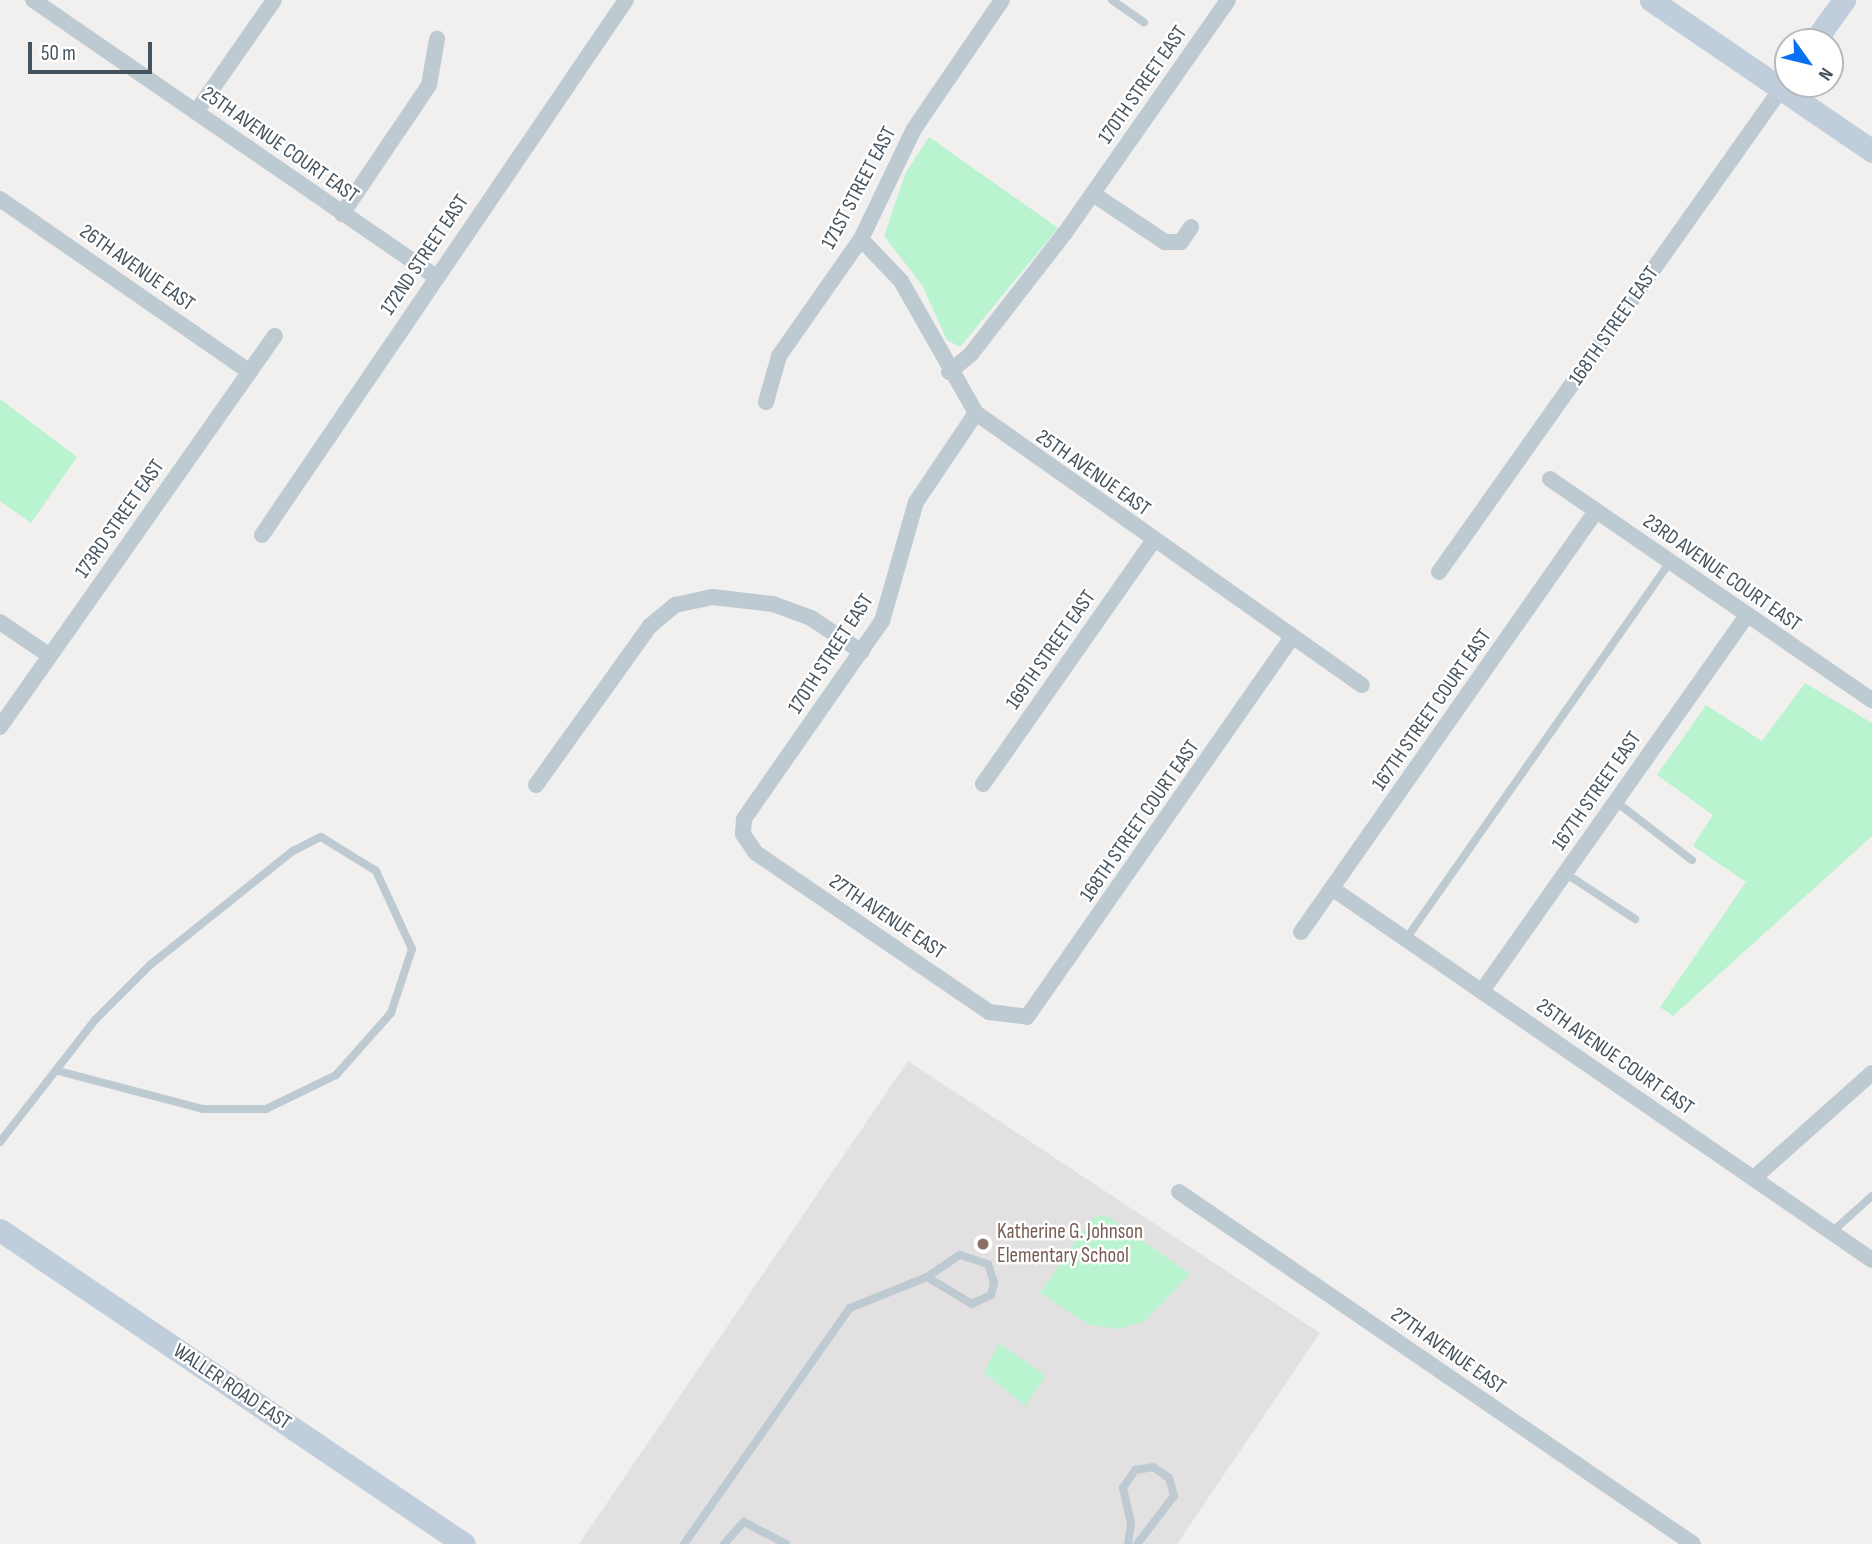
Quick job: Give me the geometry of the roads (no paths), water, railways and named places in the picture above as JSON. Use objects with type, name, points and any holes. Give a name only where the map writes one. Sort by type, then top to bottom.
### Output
[{"type":"street","name":"25TH AVENUE COURT EAST","points":[[33,0],[435,276]]},
{"type":"street","points":[[196,112],[274,0]]},
{"type":"street","name":"172ND STREET EAST","points":[[262,535],[435,276],[626,0]]},
{"type":"street","name":"171ST STREET EAST","points":[[765,402],[779,356],[861,239],[895,162],[1002,0]]},
{"type":"street","name":"170TH STREET EAST","points":[[949,372],[971,354],[1093,194],[1227,0]]},
{"type":"street","points":[[1651,0],[1774,78]]},
{"type":"street","points":[[1824,28],[1844,0]]},
{"type":"street","points":[[342,214],[429,85],[437,39]]},
{"type":"street","name":"168TH STREET EAST","points":[[1439,572],[1774,98]]},
{"type":"street","points":[[1802,98],[1872,152]]},
{"type":"street","points":[[1093,194],[1165,242],[1181,242],[1191,227]]},
{"type":"street","name":"26TH AVENUE EAST","points":[[0,199],[250,372]]},
{"type":"street","name":"25TH AVENUE EAST","points":[[861,239],[901,281],[949,372],[976,413],[1291,638],[1362,685]]},
{"type":"street","name":"173RD STREET EAST","points":[[0,727],[275,336]]},
{"type":"street","name":"170TH STREET EAST","points":[[743,834],[744,819],[862,652],[892,600],[916,502],[976,413]]},
{"type":"street","name":"23RD AVENUE COURT EAST","points":[[1550,479],[1872,700]]},
{"type":"street","name":"167TH STREET COURT EAST","points":[[1301,932],[1596,511]]},
{"type":"street","name":"169TH STREET EAST","points":[[983,784],[1154,540]]},
{"type":"street","points":[[536,785],[650,626],[675,605],[713,597],[773,604],[811,618],[862,652]]},
{"type":"street","name":"167TH STREET EAST","points":[[1482,991],[1747,615]]},
{"type":"street","points":[[0,622],[50,656]]},
{"type":"street","name":"168TH STREET COURT EAST","points":[[1017,1019],[1037,1008],[1291,638]]},
{"type":"street","name":"27TH AVENUE EAST","points":[[743,834],[755,853],[989,1012],[1017,1019]]},
{"type":"street","name":"25TH AVENUE COURT EAST","points":[[1333,889],[1872,1260]]},
{"type":"street","points":[[1754,1178],[1872,1073]]},
{"type":"street","name":"27TH AVENUE EAST","points":[[1179,1192],[1693,1544]]},
{"type":"street","name":"WALLER ROAD EAST","points":[[0,1230],[464,1544]]},
{"type":"lane","points":[[1112,0],[1144,22]]},
{"type":"lane","points":[[1406,939],[1670,562]]},
{"type":"lane","points":[[1615,802],[1688,851],[1692,860]]},
{"type":"lane","points":[[0,1142],[58,1071],[94,1020],[150,965],[293,851],[321,837],[376,870],[412,949],[391,1013],[336,1075],[266,1109],[203,1109],[58,1071]]},
{"type":"lane","points":[[1565,873],[1635,919]]},
{"type":"lane","points":[[1832,1232],[1872,1196]]},
{"type":"lane","points":[[684,1544],[842,1316],[863,1298],[927,1277],[968,1254],[988,1265],[995,1283],[991,1295],[972,1304],[927,1277]]},
{"type":"lane","points":[[1128,1544],[1132,1523],[1123,1488],[1135,1470],[1153,1467],[1169,1478],[1174,1496],[1137,1544]]},
{"type":"lane","points":[[724,1544],[735,1528],[751,1522],[786,1544]]},
{"type":"place","name":"Katherine G. Johnson Elementary School","points":[[983,1244]]}]
